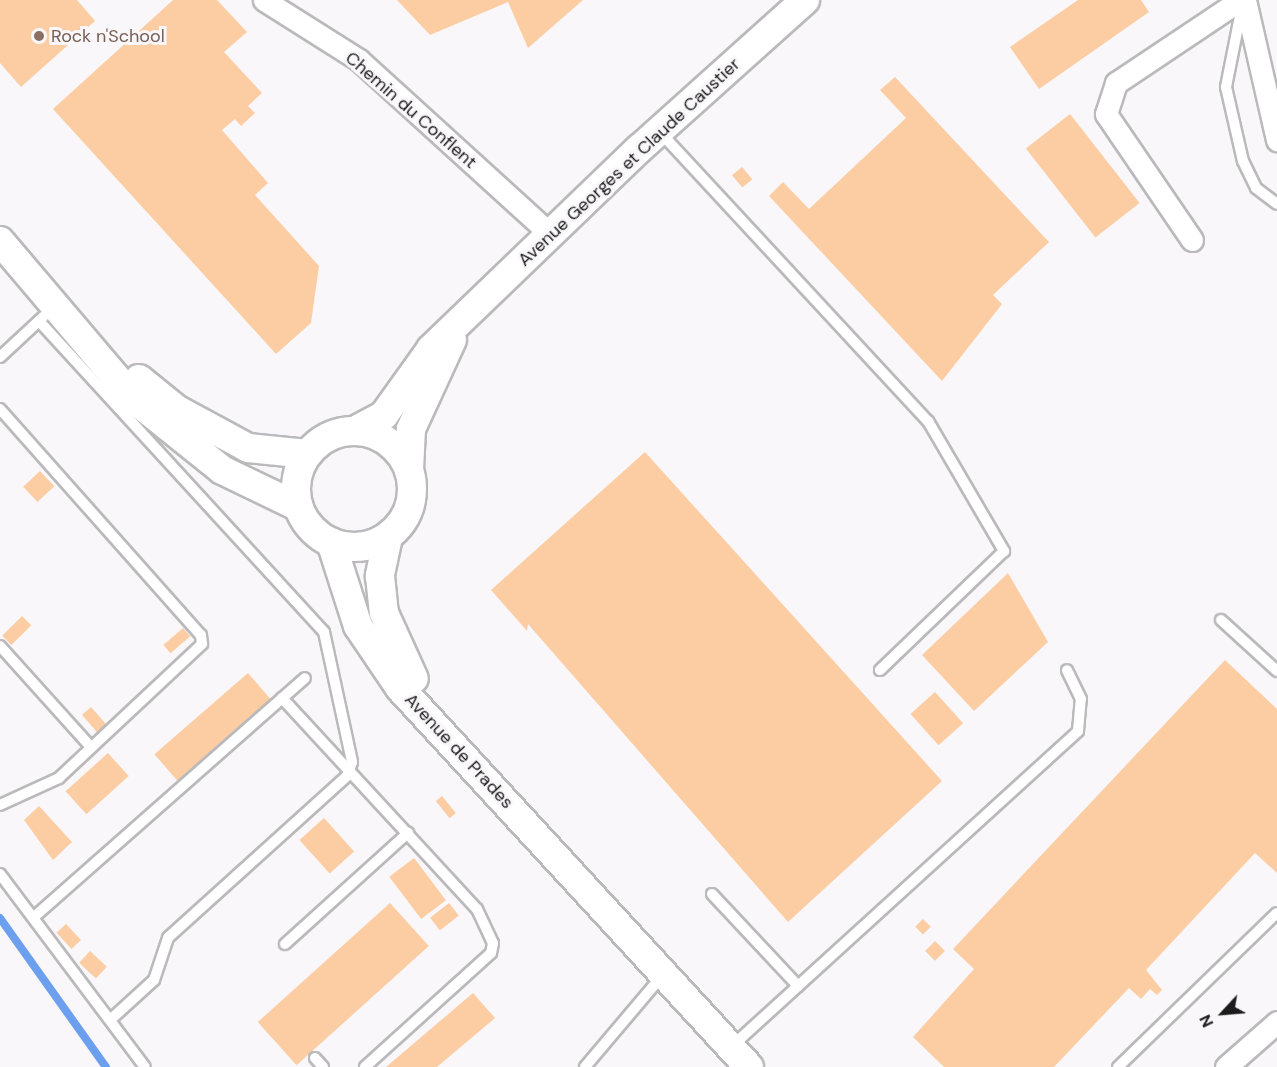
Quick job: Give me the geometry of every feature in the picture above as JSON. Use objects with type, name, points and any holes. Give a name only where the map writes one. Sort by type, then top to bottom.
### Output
[{"type":"main road","name":"Avenue Georges et Claude Caustier","points":[[354,431],[384,415],[431,350],[457,328],[549,233],[658,131],[805,0]]},
{"type":"main road","points":[[0,241],[48,312],[135,400],[185,444],[254,489],[299,507]]},
{"type":"main road","points":[[48,312],[176,409],[248,448],[308,454]]},
{"type":"main road","name":"Avenue Georges et Claude Caustier","points":[[409,470],[411,429],[457,328]]},
{"type":"main road","points":[[354,431],[387,442],[409,470],[410,507],[388,537],[370,546],[331,542],[311,528],[299,507],[297,479],[308,454],[336,434],[354,431]]},
{"type":"main road","name":"Avenue de Prades","points":[[388,537],[381,585],[384,613],[400,654],[531,826]]},
{"type":"main road","name":"Avenue de Prades","points":[[331,542],[358,626],[400,688],[531,826],[740,1057]]},
{"type":"street","name":"Chemin du Conflent","points":[[264,0],[359,60],[549,233]]},
{"type":"street","points":[[1192,240],[1106,114],[1116,83],[1243,0],[1277,140]]},
{"type":"street","points":[[1227,1067],[1277,1022]]},
{"type":"lane","points":[[1243,0],[1230,45],[1226,87],[1243,161],[1256,188],[1277,204]]},
{"type":"lane","points":[[658,131],[928,421],[1005,551],[880,670]]},
{"type":"lane","points":[[0,357],[48,312],[324,632],[350,769]]},
{"type":"lane","points":[[0,408],[201,635],[202,644],[59,778],[0,805]]},
{"type":"lane","points":[[1221,620],[1277,671]]},
{"type":"lane","points":[[0,646],[91,747]]},
{"type":"lane","points":[[740,1057],[798,986],[1078,731],[1081,699],[1067,670]]},
{"type":"lane","points":[[34,917],[305,678]]},
{"type":"lane","points":[[282,698],[350,769],[488,925],[491,953],[365,1067]]},
{"type":"lane","points":[[110,1020],[154,980],[168,938],[350,769]]},
{"type":"lane","points":[[285,944],[408,833]]},
{"type":"lane","points":[[0,874],[145,1067]]},
{"type":"lane","points":[[712,894],[798,986]]},
{"type":"lane","points":[[1118,1067],[1277,913]]},
{"type":"lane","points":[[585,1067],[664,974]]},
{"type":"lane","points":[[315,1058],[323,1067]]},
{"type":"building","name":"Rock n'School","points":[[0,0],[77,0],[95,21],[21,87],[0,63]]},
{"type":"building","points":[[173,0],[217,0],[247,32],[224,52],[262,93],[248,106],[255,113],[241,126],[235,119],[222,130],[268,183],[255,195],[319,266],[311,323],[276,354],[53,109]]},
{"type":"building","points":[[397,0],[583,0],[528,48],[508,2],[430,35]]},
{"type":"building","points":[[1078,0],[1141,0],[1149,12],[1039,89],[1010,47]]},
{"type":"building","points":[[895,77],[1049,242],[993,295],[1002,304],[942,381],[769,196],[783,182],[809,209],[906,118],[880,90]]},
{"type":"building","points":[[1070,114],[1140,203],[1095,238],[1026,148]]},
{"type":"building","points":[[742,167],[752,179],[742,188],[732,175]]},
{"type":"building","points":[[645,452],[942,781],[788,922],[528,624],[527,631],[491,590]]},
{"type":"building","points":[[40,471],[54,486],[38,502],[23,487]]},
{"type":"building","points":[[1008,573],[1048,642],[974,711],[922,655]]},
{"type":"building","points":[[22,616],[31,625],[11,645],[2,636]]},
{"type":"building","points":[[183,628],[190,636],[171,653],[163,645]]},
{"type":"building","points":[[1225,660],[1277,709],[1277,873],[1255,853],[1146,970],[1162,990],[1157,995],[1150,989],[1141,999],[1129,988],[1054,1067],[944,1067],[913,1037],[974,969],[953,949]]},
{"type":"building","points":[[248,673],[271,699],[177,781],[154,754]]},
{"type":"building","points":[[935,692],[963,723],[939,745],[910,714]]},
{"type":"building","points":[[91,707],[106,724],[97,732],[82,715]]},
{"type":"building","points":[[108,753],[129,776],[86,814],[66,791]]},
{"type":"building","points":[[442,796],[456,813],[450,818],[436,801]]},
{"type":"building","points":[[39,806],[72,842],[53,860],[24,820]]},
{"type":"building","points":[[324,818],[354,851],[330,874],[299,840]]},
{"type":"building","points":[[414,858],[446,900],[421,919],[389,877]]},
{"type":"building","points":[[390,903],[429,946],[297,1065],[258,1022]]},
{"type":"building","points":[[449,903],[459,916],[440,930],[430,918]]},
{"type":"building","points":[[923,919],[931,927],[923,935],[915,927]]},
{"type":"building","points":[[66,924],[81,940],[71,949],[56,933]]},
{"type":"building","points":[[935,941],[945,951],[935,961],[925,951]]},
{"type":"building","points":[[90,951],[107,967],[96,978],[79,963]]},
{"type":"building","points":[[473,993],[495,1018],[437,1067],[386,1067]]},
{"type":"waterway","points":[[0,918],[106,1067]]},
{"type":"place","name":"Rock n'School","points":[[39,36]]}]
